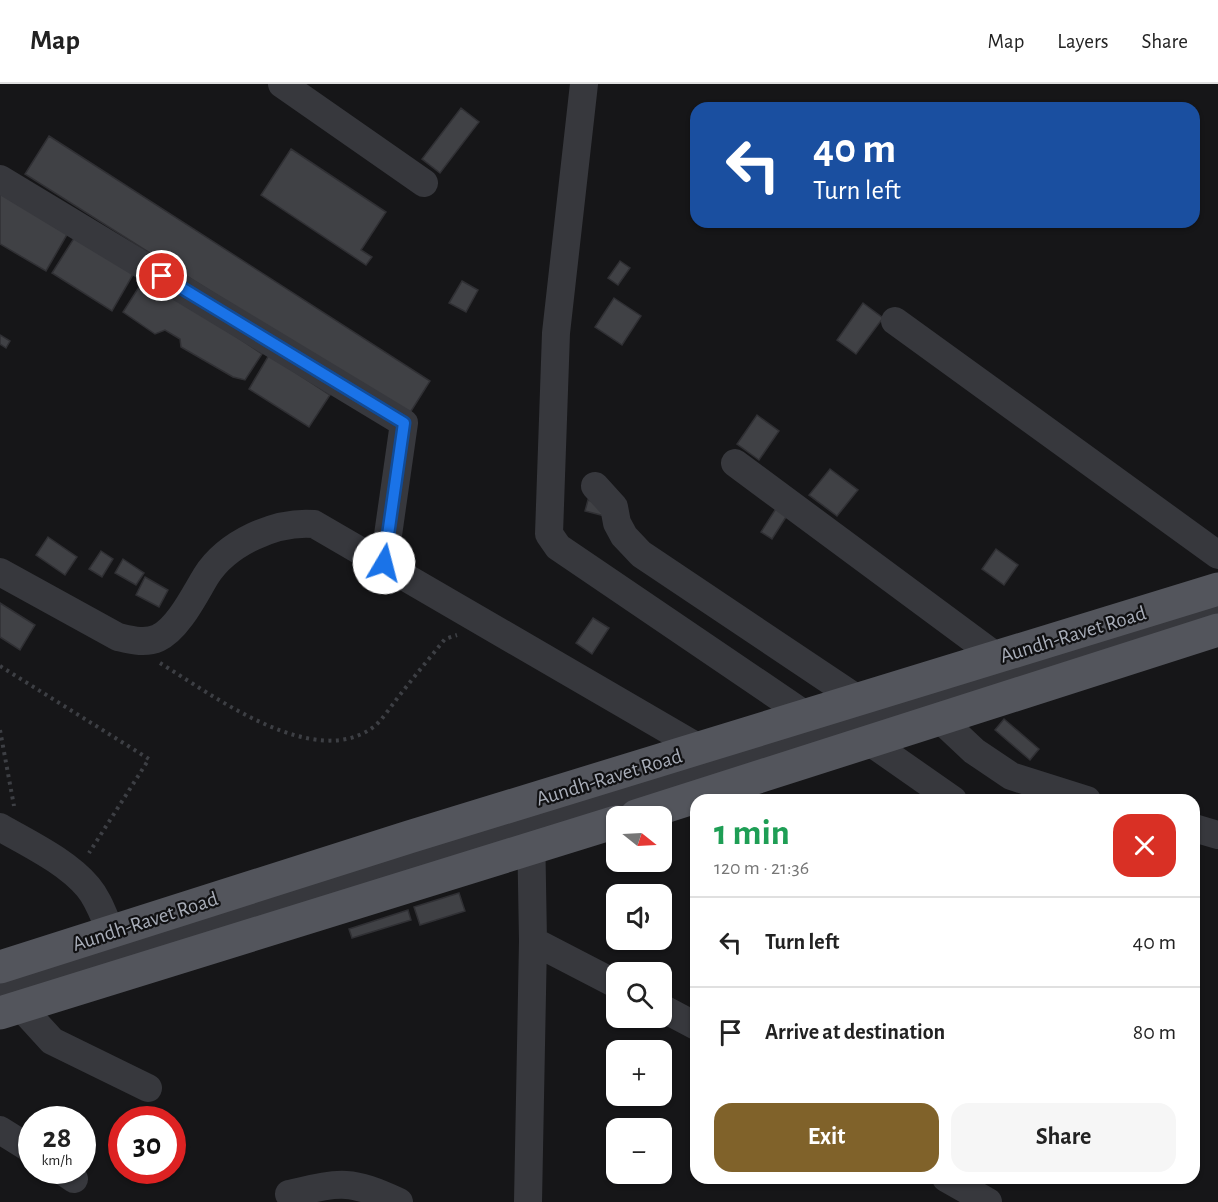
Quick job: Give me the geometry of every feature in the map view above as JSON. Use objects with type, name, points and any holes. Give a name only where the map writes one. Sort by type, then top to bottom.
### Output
[{"type":"main road","name":"Aundh-Ravet Road","points":[[7,1004],[531,825],[700,749],[1218,590]]},
{"type":"main road","name":"Aundh-Ravet Road","points":[[706,794],[1218,630]]},
{"type":"main road","name":"Aundh-Ravet Road","points":[[668,806],[690,799]]},
{"type":"main road","name":"Aundh-Ravet Road","points":[[0,967],[111,932],[531,825],[606,822]]},
{"type":"street","points":[[282,84],[424,183]]},
{"type":"street","points":[[584,84],[556,333],[549,534],[558,547],[807,716]]},
{"type":"street","points":[[0,179],[404,423],[384,563]]},
{"type":"street","points":[[895,321],[1218,555]]},
{"type":"street","points":[[735,463],[997,657]]},
{"type":"street","points":[[595,486],[614,507],[624,536],[641,554],[859,700]]},
{"type":"street","points":[[0,572],[118,637],[139,642],[159,638],[180,617],[208,573],[226,553],[268,531],[294,523],[314,524],[700,749]]},
{"type":"street","points":[[530,1201],[533,941],[531,825],[1218,612]]},
{"type":"street","points":[[940,719],[974,751],[1011,776],[1068,794]]},
{"type":"street","points":[[870,742],[945,794]]},
{"type":"street","points":[[1200,830],[1218,835]]},
{"type":"street","points":[[10,833],[75,875],[87,886],[97,901],[111,932]]},
{"type":"street","points":[[533,941],[606,979]]},
{"type":"street","points":[[7,1004],[52,1041],[148,1088]]},
{"type":"street","points":[[672,1013],[690,1023]]},
{"type":"street","points":[[0,1130],[18,1141]]},
{"type":"street","points":[[289,1194],[335,1183],[366,1187],[399,1202]]},
{"type":"street","points":[[956,1184],[988,1202]]},
{"type":"path","points":[[156,660],[233,707],[284,732],[322,742],[356,737],[376,724],[445,639],[496,629]]},
{"type":"path","points":[[0,666],[149,759],[75,875]]},
{"type":"path","points":[[0,729],[10,833]]},
{"type":"building","points":[[461,108],[479,122],[440,173],[422,159]]},
{"type":"building","points":[[49,136],[430,381],[408,416],[25,174]]},
{"type":"building","points":[[291,149],[386,212],[361,250],[372,257],[366,265],[261,195]]},
{"type":"building","points":[[0,184],[72,226],[46,271],[0,244]]},
{"type":"building","points":[[78,232],[138,266],[112,311],[52,273]]},
{"type":"building","points":[[620,261],[630,268],[618,285],[608,278]]},
{"type":"building","points":[[146,276],[262,354],[245,380],[233,377],[181,347],[180,339],[165,330],[155,334],[123,312]]},
{"type":"building","points":[[462,281],[478,290],[466,312],[449,303]]},
{"type":"building","points":[[614,298],[641,316],[622,345],[595,327]]},
{"type":"building","points":[[863,303],[883,318],[856,354],[837,340]]},
{"type":"building","points":[[0,335],[10,341],[6,348],[0,344]]},
{"type":"building","points":[[269,355],[330,395],[309,427],[249,389]]},
{"type":"building","points":[[757,415],[779,431],[759,460],[737,444]]},
{"type":"building","points":[[830,469],[858,490],[837,516],[809,495]]},
{"type":"building","points":[[588,500],[607,506],[605,516],[585,511]]},
{"type":"building","points":[[777,507],[788,514],[772,539],[761,532]]},
{"type":"building","points":[[48,537],[77,557],[65,575],[36,555]]},
{"type":"building","points":[[996,549],[1018,565],[1004,585],[982,569]]},
{"type":"building","points":[[101,551],[113,559],[102,577],[89,569]]},
{"type":"building","points":[[123,559],[144,573],[136,585],[115,573]]},
{"type":"building","points":[[145,577],[168,590],[159,607],[136,595]]},
{"type":"building","points":[[0,603],[35,625],[20,650],[0,637]]},
{"type":"building","points":[[593,618],[609,628],[592,654],[576,643]]},
{"type":"building","points":[[1004,719],[1039,749],[1030,760],[995,730]]},
{"type":"building","points":[[459,893],[465,911],[420,925],[414,907]]},
{"type":"building","points":[[408,910],[411,920],[352,938],[349,929]]},
{"type":"route","points":[[162,276],[404,423],[384,563]]}]
